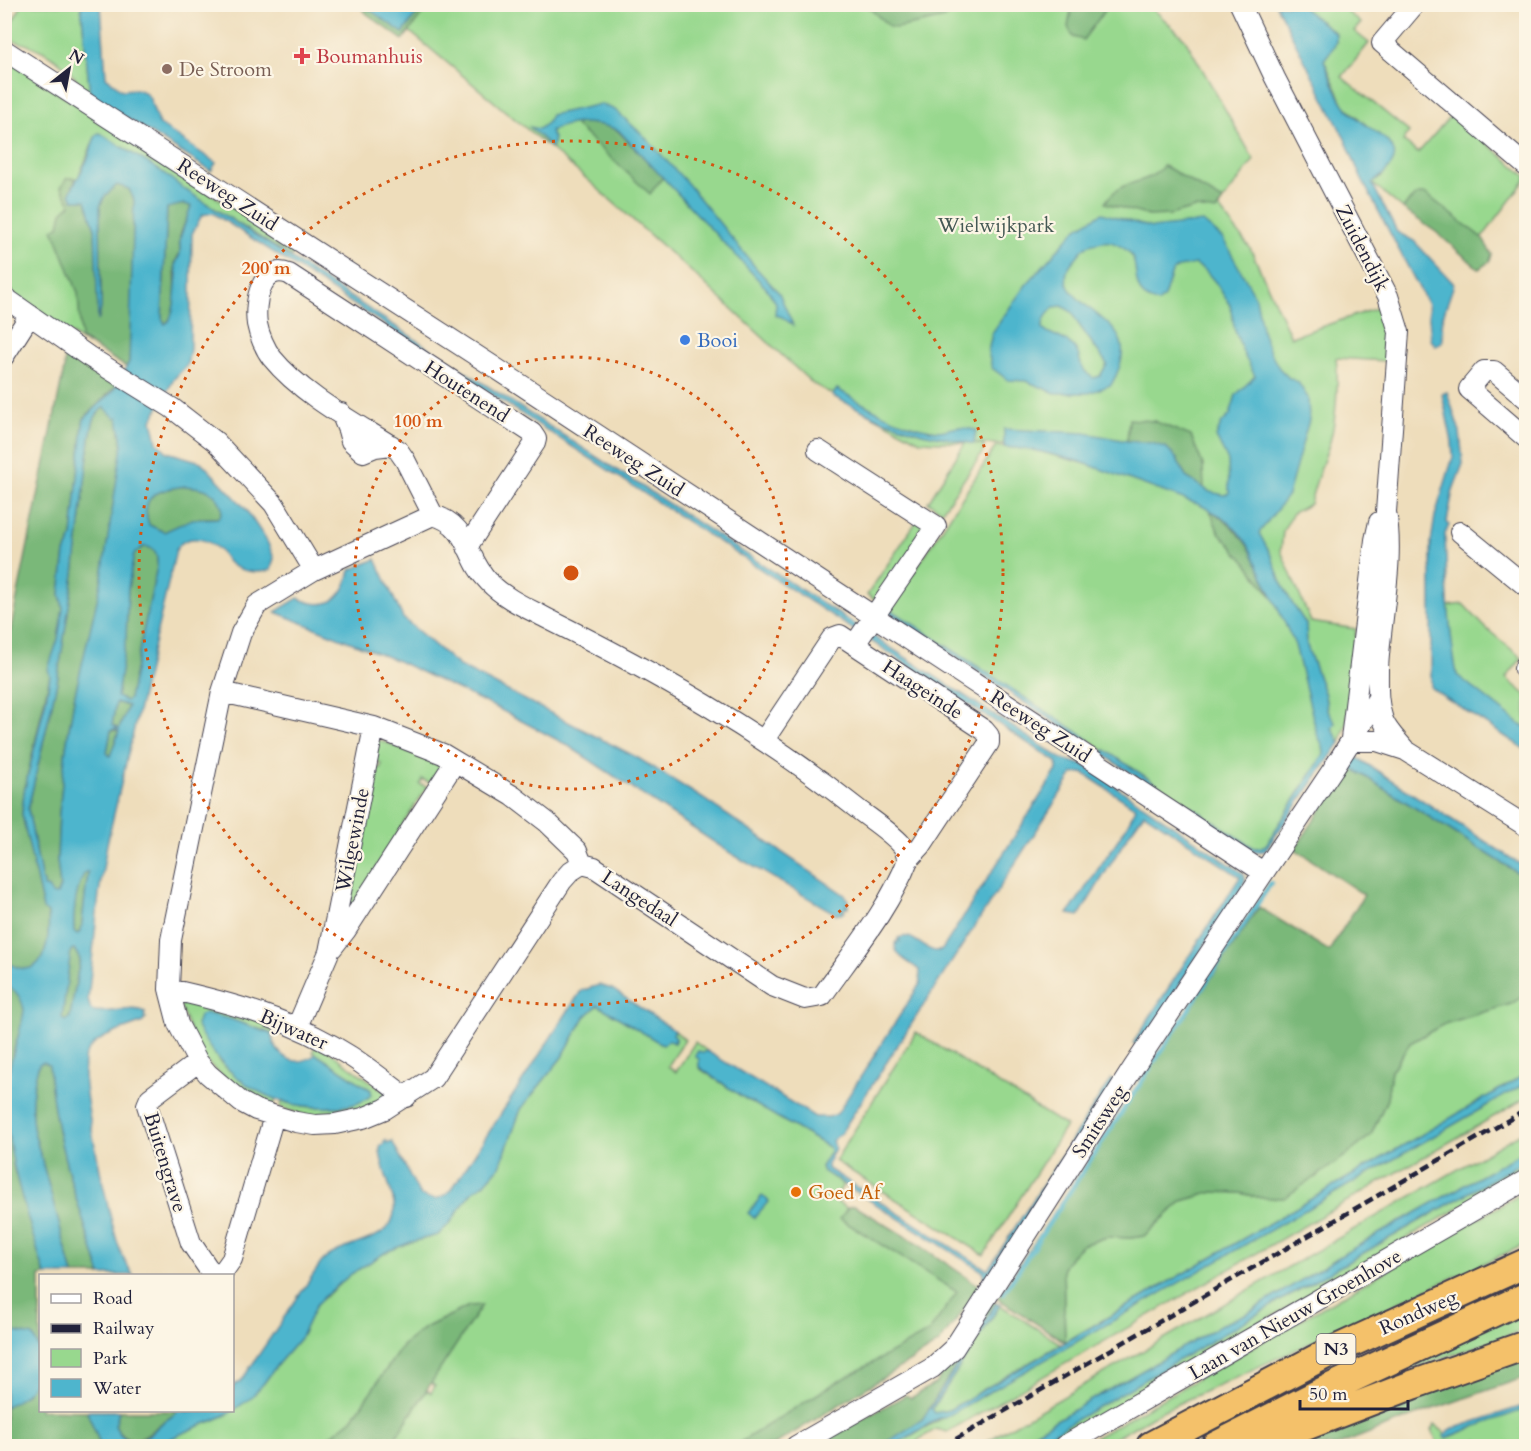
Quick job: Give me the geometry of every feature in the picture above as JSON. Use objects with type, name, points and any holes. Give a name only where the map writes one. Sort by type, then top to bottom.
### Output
[{"type":"highway","name":"Rondweg","points":[[1151,1446],[1324,1355],[1527,1263]]},
{"type":"highway","name":"Rondweg","points":[[1216,1446],[1328,1389],[1527,1297]]},
{"type":"highway","points":[[1253,1446],[1412,1385],[1527,1345]]},
{"type":"street","name":"Zuidendijk","points":[[1240,4],[1275,78],[1389,296],[1399,332],[1386,512],[1388,524],[1387,580],[1379,651],[1378,698],[1384,722],[1405,750]]},
{"type":"street","points":[[1415,4],[1382,43],[1527,166]]},
{"type":"street","name":"Reeweg Zuid","points":[[4,50],[304,250],[864,631],[1263,872]]},
{"type":"street","points":[[304,250],[289,274],[282,271],[272,273],[264,280],[257,300],[256,313],[261,337],[270,355],[289,376],[398,450],[433,515],[452,523],[458,529],[479,570],[489,582],[523,606],[645,668],[764,740],[890,835],[902,845],[909,860]]},
{"type":"street","name":"Houtenend","points":[[289,274],[532,433],[536,439],[467,547]]},
{"type":"street","points":[[4,297],[109,369],[172,408],[216,442],[274,504],[314,570]]},
{"type":"street","points":[[4,356],[30,315]]},
{"type":"street","points":[[1527,398],[1494,371],[1484,371],[1469,389],[1527,438]]},
{"type":"street","points":[[818,450],[936,526],[864,631]]},
{"type":"street","name":"Zuidendijk","points":[[1386,512],[1377,525],[1351,741],[1377,741],[1405,750],[1527,826]]},
{"type":"street","name":"Langedaal","points":[[433,515],[314,570],[257,605],[241,633],[222,692],[171,940],[169,989],[178,1024],[198,1062],[219,1085],[241,1102],[274,1116],[315,1125],[335,1124],[363,1118],[406,1097],[433,1078],[562,881],[582,864],[594,867],[772,986],[805,999],[822,996],[887,902],[909,860]]},
{"type":"street","points":[[1460,532],[1527,586]]},
{"type":"street","name":"Haageinde","points":[[764,740],[832,638],[864,631],[984,730],[989,736],[989,743],[921,846],[909,860]]},
{"type":"street","points":[[1527,664],[1524,669],[1527,671]]},
{"type":"street","points":[[222,692],[374,727],[443,754],[513,796],[547,822],[578,851],[582,864]]},
{"type":"street","points":[[1351,741],[1378,698]]},
{"type":"street","name":"Wilgewinde","points":[[297,1027],[329,952],[374,727]]},
{"type":"street","name":"Smitsweg","points":[[796,1446],[932,1368],[954,1348],[1127,1078],[1351,741]]},
{"type":"street","name":"Wilgewinde","points":[[329,952],[346,930],[455,762]]},
{"type":"street","name":"Bijwater","points":[[169,989],[228,1002],[297,1027],[350,1055],[406,1097]]},
{"type":"street","name":"Buitengrave","points":[[198,1062],[150,1098],[147,1105],[191,1243],[208,1268],[217,1274]]},
{"type":"street","name":"Buitengrave","points":[[220,1274],[232,1259],[274,1116]]},
{"type":"street","name":"Laan van Nieuw Groenhove","points":[[1064,1446],[1527,1180]]},
{"type":"green space","points":[[1072,4],[1109,5],[1083,40],[1073,37],[1068,27]]},
{"type":"green space","name":"Wielwijkpark","points":[[1148,4],[1185,39],[1254,160],[1218,207],[1250,248],[1291,337],[1383,306],[1389,332],[1386,361],[1336,358],[1336,400],[1330,442],[1310,504],[1293,513],[1283,531],[1281,551],[1311,622],[1356,629],[1347,722],[1340,743],[1332,728],[1335,723],[1327,710],[1325,695],[1307,646],[1306,624],[1293,605],[1328,757],[1319,773],[1314,769],[1266,845],[1259,848],[1254,848],[889,610],[996,446],[1034,450],[1090,465],[1050,446],[974,443],[984,445],[983,452],[942,511],[928,502],[965,443],[920,441],[813,384],[588,180],[378,5]]},
{"type":"green space","points":[[22,5],[81,5],[90,95],[72,74],[43,51],[5,39],[5,34]]},
{"type":"green space","points":[[359,5],[411,19],[423,5],[429,5],[403,40],[367,14]]},
{"type":"green space","points":[[866,5],[933,5],[948,15],[945,18],[897,28],[890,27]]},
{"type":"green space","points":[[1299,5],[1339,5],[1361,23],[1354,31],[1369,43],[1342,77],[1409,132],[1403,141],[1418,153],[1452,114],[1526,176],[1482,238],[1426,195],[1409,201],[1403,209],[1372,183],[1382,177],[1366,125],[1344,105],[1324,60],[1336,43],[1336,33]]},
{"type":"green space","points":[[5,57],[296,250],[291,257],[99,133],[80,172],[87,344],[5,291]]},
{"type":"green space","points":[[585,122],[617,130],[663,177],[650,194],[574,124]]},
{"type":"green space","points":[[1163,166],[1223,201],[1216,211],[1195,208],[1170,215],[1149,216],[1105,203],[1118,189],[1149,177]]},
{"type":"green space","points":[[67,178],[76,178],[70,193],[73,200],[86,200],[95,229],[99,318],[101,308],[100,206],[104,196],[117,185],[129,189],[134,200],[131,335],[129,362],[126,367],[81,339],[78,293],[53,229],[59,226],[62,212],[71,204],[61,187]]},
{"type":"green space","points":[[1419,194],[1426,194],[1482,238],[1492,254],[1490,261],[1479,269],[1436,232],[1403,209]]},
{"type":"green space","points":[[191,205],[181,233],[180,252],[175,263],[174,305],[165,324],[162,318],[167,207]]},
{"type":"green space","points":[[65,353],[118,384],[84,418],[72,537],[65,553],[60,594],[63,608],[24,792],[22,814],[43,908],[48,913],[48,936],[46,947],[37,965],[18,968],[5,961],[5,657],[64,369]]},
{"type":"green space","points":[[104,407],[118,417],[122,445],[98,602],[75,694],[66,747],[57,860],[60,886],[57,894],[53,896],[42,882],[28,809],[57,682],[74,574],[91,430],[95,417]]},
{"type":"green space","points":[[1129,419],[1154,421],[1191,436],[1203,465],[1204,489],[1186,477],[1177,459],[1127,441]]},
{"type":"green space","points":[[186,486],[211,492],[221,504],[219,518],[199,518],[164,532],[149,525],[146,515],[149,500],[160,491]]},
{"type":"green space","points":[[1210,510],[1233,527],[1241,537],[1255,558],[1271,596],[1249,566],[1218,531]]},
{"type":"green space","points":[[918,519],[931,528],[880,603],[867,595]]},
{"type":"green space","points":[[143,547],[151,548],[155,552],[157,567],[129,699],[126,701],[117,697],[126,638],[128,589],[134,553]]},
{"type":"green space","points":[[1463,604],[1487,629],[1522,658],[1506,678],[1526,695],[1526,726],[1522,726],[1457,676],[1450,642],[1448,606]]},
{"type":"green space","points":[[116,702],[128,706],[119,729],[112,725]]},
{"type":"green space","points":[[111,730],[119,731],[110,756],[107,753]]},
{"type":"green space","points":[[378,740],[439,765],[440,768],[430,783],[422,779],[420,784],[427,787],[343,926],[372,765],[380,768],[382,764],[374,760]]},
{"type":"green space","points":[[1347,765],[1526,878],[1526,994],[1511,1004],[1444,1024],[1410,1043],[1391,1071],[1387,1099],[1371,1135],[1347,1155],[1284,1198],[1262,1198],[1240,1193],[1213,1192],[1182,1201],[1144,1236],[1107,1237],[1082,1245],[1063,1268],[1065,1342],[997,1298],[1259,907],[1329,951],[1364,895],[1295,849]]},
{"type":"green space","points":[[88,871],[81,931],[78,934],[74,932],[75,899],[79,882]]},
{"type":"green space","points":[[71,949],[74,949],[80,958],[70,1017],[65,1021],[62,1018]]},
{"type":"green space","points":[[5,984],[16,991],[22,1000],[24,1010],[22,1025],[12,1054],[13,1166],[45,1274],[39,1274],[39,1412],[87,1412],[101,1446],[5,1446],[5,1407],[26,1394],[31,1386],[7,1338],[5,1342]]},
{"type":"green space","points":[[1526,994],[1526,1074],[1065,1342],[1063,1268],[1082,1245],[1107,1237],[1144,1236],[1182,1201],[1213,1192],[1240,1193],[1262,1198],[1316,1177],[1371,1135],[1387,1099],[1391,1071],[1410,1043],[1444,1024],[1511,1004]]},
{"type":"green space","points":[[182,999],[279,1026],[274,1034],[230,1019],[217,1059],[244,1082],[276,1099],[273,1107],[252,1102],[200,1056],[178,1001]]},
{"type":"green space","points":[[598,1005],[663,1044],[669,1039],[673,1043],[675,1031],[685,1040],[668,1066],[676,1072],[695,1042],[707,1051],[703,1054],[698,1052],[695,1056],[699,1059],[699,1068],[741,1096],[830,1148],[821,1167],[843,1185],[834,1200],[972,1290],[934,1340],[751,1446],[390,1446],[427,1390],[431,1393],[435,1386],[431,1383],[469,1306],[423,1329],[403,1345],[352,1419],[318,1446],[157,1446],[234,1412],[234,1409],[264,1383],[301,1337],[316,1305],[351,1274],[386,1252],[438,1235],[450,1223],[471,1193],[484,1184],[500,1166],[521,1109],[562,1057],[585,1017]]},
{"type":"green space","points":[[916,1032],[1066,1126],[984,1255],[835,1161]]},
{"type":"green space","points":[[316,1042],[392,1097],[376,1107],[316,1119],[280,1107],[282,1102],[326,1108],[349,1106],[368,1098],[371,1090],[313,1052]]},
{"type":"green space","points":[[39,1063],[49,1064],[51,1091],[61,1145],[101,1274],[73,1274],[33,1128],[33,1087]]},
{"type":"green space","points":[[1526,1083],[1526,1098],[947,1432],[936,1429],[918,1440],[916,1446],[893,1446]]},
{"type":"green space","points":[[1526,1130],[1526,1150],[1347,1252],[1248,1313],[1225,1323],[1011,1446],[978,1446]]},
{"type":"green space","points":[[1526,1160],[1526,1169],[1106,1413],[1048,1446],[1031,1446],[1302,1288]]},
{"type":"green space","points":[[1526,1191],[1526,1244],[1162,1411],[1101,1446],[1080,1446]]},
{"type":"green space","points":[[855,1206],[916,1243],[981,1287],[938,1344],[772,1446],[734,1446],[832,1385],[929,1332],[957,1292],[840,1219],[848,1207]]},
{"type":"green space","points":[[991,1300],[996,1303],[920,1423],[881,1446],[814,1446],[906,1395],[911,1398],[936,1383]]},
{"type":"green space","points":[[1526,1302],[1526,1329],[1352,1390]]},
{"type":"green space","points":[[482,1305],[390,1446],[318,1446],[352,1419],[403,1345],[423,1329],[469,1306]]},
{"type":"green space","points":[[1000,1305],[1061,1344],[949,1410],[935,1413],[932,1409]]},
{"type":"green space","points":[[1526,1348],[1526,1377],[1416,1415],[1336,1446],[1276,1446]]},
{"type":"green space","points":[[1526,1409],[1526,1446],[1486,1446],[1477,1440],[1473,1446],[1438,1446],[1432,1429],[1434,1424],[1445,1433],[1447,1438]]},
{"type":"green space","points":[[119,1412],[177,1412],[138,1439],[126,1438],[115,1426]]},
{"type":"water","points":[[423,4],[403,33],[363,5]]},
{"type":"water","points":[[81,5],[101,5],[106,77],[122,90],[136,89],[144,92],[149,97],[159,124],[216,163],[211,171],[90,95]]},
{"type":"water","points":[[1276,5],[1299,5],[1335,33],[1335,44],[1324,60],[1342,102],[1356,117],[1388,142],[1394,150],[1394,160],[1387,170],[1372,183],[1397,232],[1414,241],[1454,284],[1442,319],[1443,341],[1436,346],[1431,340],[1428,305],[1361,178],[1346,141]]},
{"type":"water","points":[[601,104],[615,110],[643,135],[688,184],[779,293],[793,325],[775,315],[776,303],[767,289],[618,130],[592,123],[575,123],[559,127],[550,131],[554,138],[552,148],[530,127],[539,129],[547,123],[551,115]]},
{"type":"water","points":[[100,133],[161,171],[184,189],[1062,759],[1084,765],[1244,874],[1243,885],[1140,1047],[1133,1043],[1240,877],[1144,813],[1079,916],[1068,914],[1125,829],[1136,808],[1083,773],[1073,774],[841,1133],[832,1141],[835,1148],[827,1168],[986,1269],[989,1268],[1111,1079],[1117,1084],[987,1280],[983,1278],[984,1272],[823,1171],[821,1167],[830,1148],[741,1096],[699,1067],[699,1059],[695,1056],[698,1051],[703,1053],[707,1051],[815,1117],[829,1117],[837,1114],[921,982],[919,970],[897,952],[895,943],[898,944],[896,942],[900,941],[898,938],[910,937],[930,950],[942,950],[1057,770],[1057,762],[213,213],[202,215],[192,234],[190,349],[187,365],[174,379],[152,420],[157,442],[167,452],[201,462],[245,508],[267,541],[274,558],[271,570],[255,572],[233,566],[217,548],[207,541],[189,539],[176,550],[107,844],[99,894],[88,1000],[91,1010],[105,1012],[133,1009],[145,1012],[143,1013],[146,1018],[143,1022],[110,1034],[95,1043],[85,1056],[84,1069],[90,1118],[109,1209],[120,1251],[132,1274],[101,1274],[68,1172],[51,1092],[49,1065],[44,1062],[39,1064],[33,1088],[33,1128],[73,1274],[45,1274],[11,1154],[6,1105],[7,1081],[24,1010],[18,994],[5,984],[5,961],[18,968],[28,969],[42,958],[46,948],[48,913],[43,909],[22,814],[24,792],[46,699],[50,676],[48,669],[58,639],[63,608],[60,594],[65,553],[72,537],[84,419],[114,390],[129,362],[134,200],[129,189],[117,185],[105,196],[100,206],[101,308],[98,321],[95,229],[86,200],[73,200],[70,193],[88,159],[93,141]],"holes":[[[184,204],[191,206],[180,238],[180,254],[175,265],[177,274],[174,305],[170,320],[165,324],[162,318],[167,208]],[[104,407],[115,418],[118,417],[122,445],[101,583],[75,694],[66,747],[59,813],[57,860],[60,886],[57,894],[53,895],[42,882],[28,809],[57,682],[74,574],[92,425],[95,417]],[[186,486],[211,492],[221,504],[219,518],[192,519],[164,532],[149,525],[146,515],[149,500],[160,491]],[[143,547],[151,548],[157,559],[157,567],[129,699],[126,701],[117,697],[126,638],[128,589],[134,554]],[[116,702],[128,706],[119,729],[112,725]],[[111,730],[119,731],[110,756],[107,753]],[[85,872],[88,872],[81,931],[78,934],[74,932],[75,901]],[[74,949],[80,959],[70,1017],[65,1021],[62,1018],[71,950]]]},
{"type":"water","points":[[1102,213],[1152,228],[1203,222],[1223,239],[1256,298],[1263,334],[1279,368],[1289,378],[1298,382],[1308,398],[1309,420],[1288,495],[1259,533],[1272,557],[1280,580],[1306,624],[1307,646],[1325,695],[1327,710],[1335,723],[1332,728],[1340,743],[1265,851],[1254,852],[1248,849],[1102,754],[1105,750],[1254,848],[1266,845],[1324,754],[1295,645],[1248,545],[1235,528],[1221,516],[1200,505],[1078,461],[1034,450],[1004,447],[1004,429],[1085,433],[1152,443],[1167,448],[1177,459],[1186,477],[1210,492],[1224,495],[1229,493],[1228,461],[1216,437],[1221,424],[1230,415],[1236,395],[1255,376],[1235,331],[1230,305],[1205,270],[1195,264],[1179,267],[1172,272],[1164,297],[1158,303],[1147,299],[1142,294],[1138,287],[1134,260],[1125,249],[1116,244],[1107,242],[1088,245],[1074,260],[1067,273],[1067,284],[1084,304],[1117,334],[1122,346],[1120,366],[1111,385],[1089,393],[1055,393],[1026,381],[1008,380],[992,368],[988,352],[992,333],[1025,286],[1077,228]],"holes":[[[1062,306],[1072,312],[1107,364],[1100,376],[1093,378],[1083,369],[1078,353],[1070,344],[1043,330],[1044,320],[1054,307]]]},
{"type":"water","points":[[837,389],[882,414],[918,427],[937,431],[959,427],[976,430],[974,444],[922,433],[880,419],[832,396]]},
{"type":"water","points":[[1447,392],[1460,432],[1463,464],[1453,490],[1447,522],[1449,525],[1445,534],[1447,587],[1457,675],[1522,726],[1526,726],[1526,750],[1431,688],[1431,542],[1435,516],[1453,457],[1442,394]]},
{"type":"water","points":[[376,559],[403,618],[459,666],[638,758],[702,798],[846,896],[848,907],[845,905],[847,908],[842,910],[845,912],[836,914],[732,854],[567,745],[499,709],[398,661],[275,612],[298,598],[318,604],[333,600],[343,589],[350,570]]},
{"type":"water","points":[[890,609],[1088,741],[1086,743],[887,612]]},
{"type":"water","points":[[1353,755],[1526,868],[1526,878],[1347,765]]},
{"type":"water","points":[[599,985],[612,989],[675,1031],[674,1043],[669,1040],[663,1045],[598,1005],[585,1017],[562,1057],[521,1109],[500,1166],[484,1184],[471,1193],[450,1223],[438,1235],[386,1252],[351,1274],[326,1295],[316,1305],[301,1337],[251,1398],[234,1410],[234,1385],[241,1381],[321,1263],[330,1255],[378,1235],[388,1228],[393,1218],[394,1204],[381,1159],[380,1145],[386,1140],[387,1143],[392,1141],[420,1195],[434,1199],[452,1189],[581,991]]},
{"type":"water","points":[[205,1013],[230,1019],[271,1034],[277,1049],[288,1059],[301,1061],[316,1054],[371,1090],[371,1095],[353,1105],[342,1107],[309,1107],[269,1096],[234,1075],[220,1061],[196,1025],[199,1016]]},
{"type":"water","points":[[1526,1074],[1526,1083],[944,1418],[939,1418],[893,1446],[881,1446],[923,1419],[996,1303],[1000,1305],[932,1409],[935,1413],[949,1410]]},
{"type":"water","points":[[1526,1150],[1526,1160],[1031,1446],[1011,1446],[1225,1323],[1248,1313],[1347,1252]]},
{"type":"water","points":[[762,1196],[769,1201],[754,1218],[748,1213]]},
{"type":"water","points":[[15,1332],[33,1336],[39,1350],[39,1366],[35,1381],[30,1388],[21,1398],[5,1407],[5,1342]]},
{"type":"water","points":[[1526,1405],[1526,1409],[1446,1438],[1444,1436],[1452,1429]]},
{"type":"water","points":[[87,1412],[119,1412],[115,1426],[125,1439],[131,1441],[142,1439],[177,1412],[231,1412],[157,1446],[101,1446]]},
{"type":"waterway","points":[[1003,1294],[1271,883]]},
{"type":"railway","points":[[944,1446],[1526,1110]]},
{"type":"place","name":"Boumanhuis","points":[[302,56]]},
{"type":"place","name":"De Stroom","points":[[167,69]]},
{"type":"place","name":"Booi","points":[[685,340]]},
{"type":"place","name":"Goed Af","points":[[796,1192]]}]
